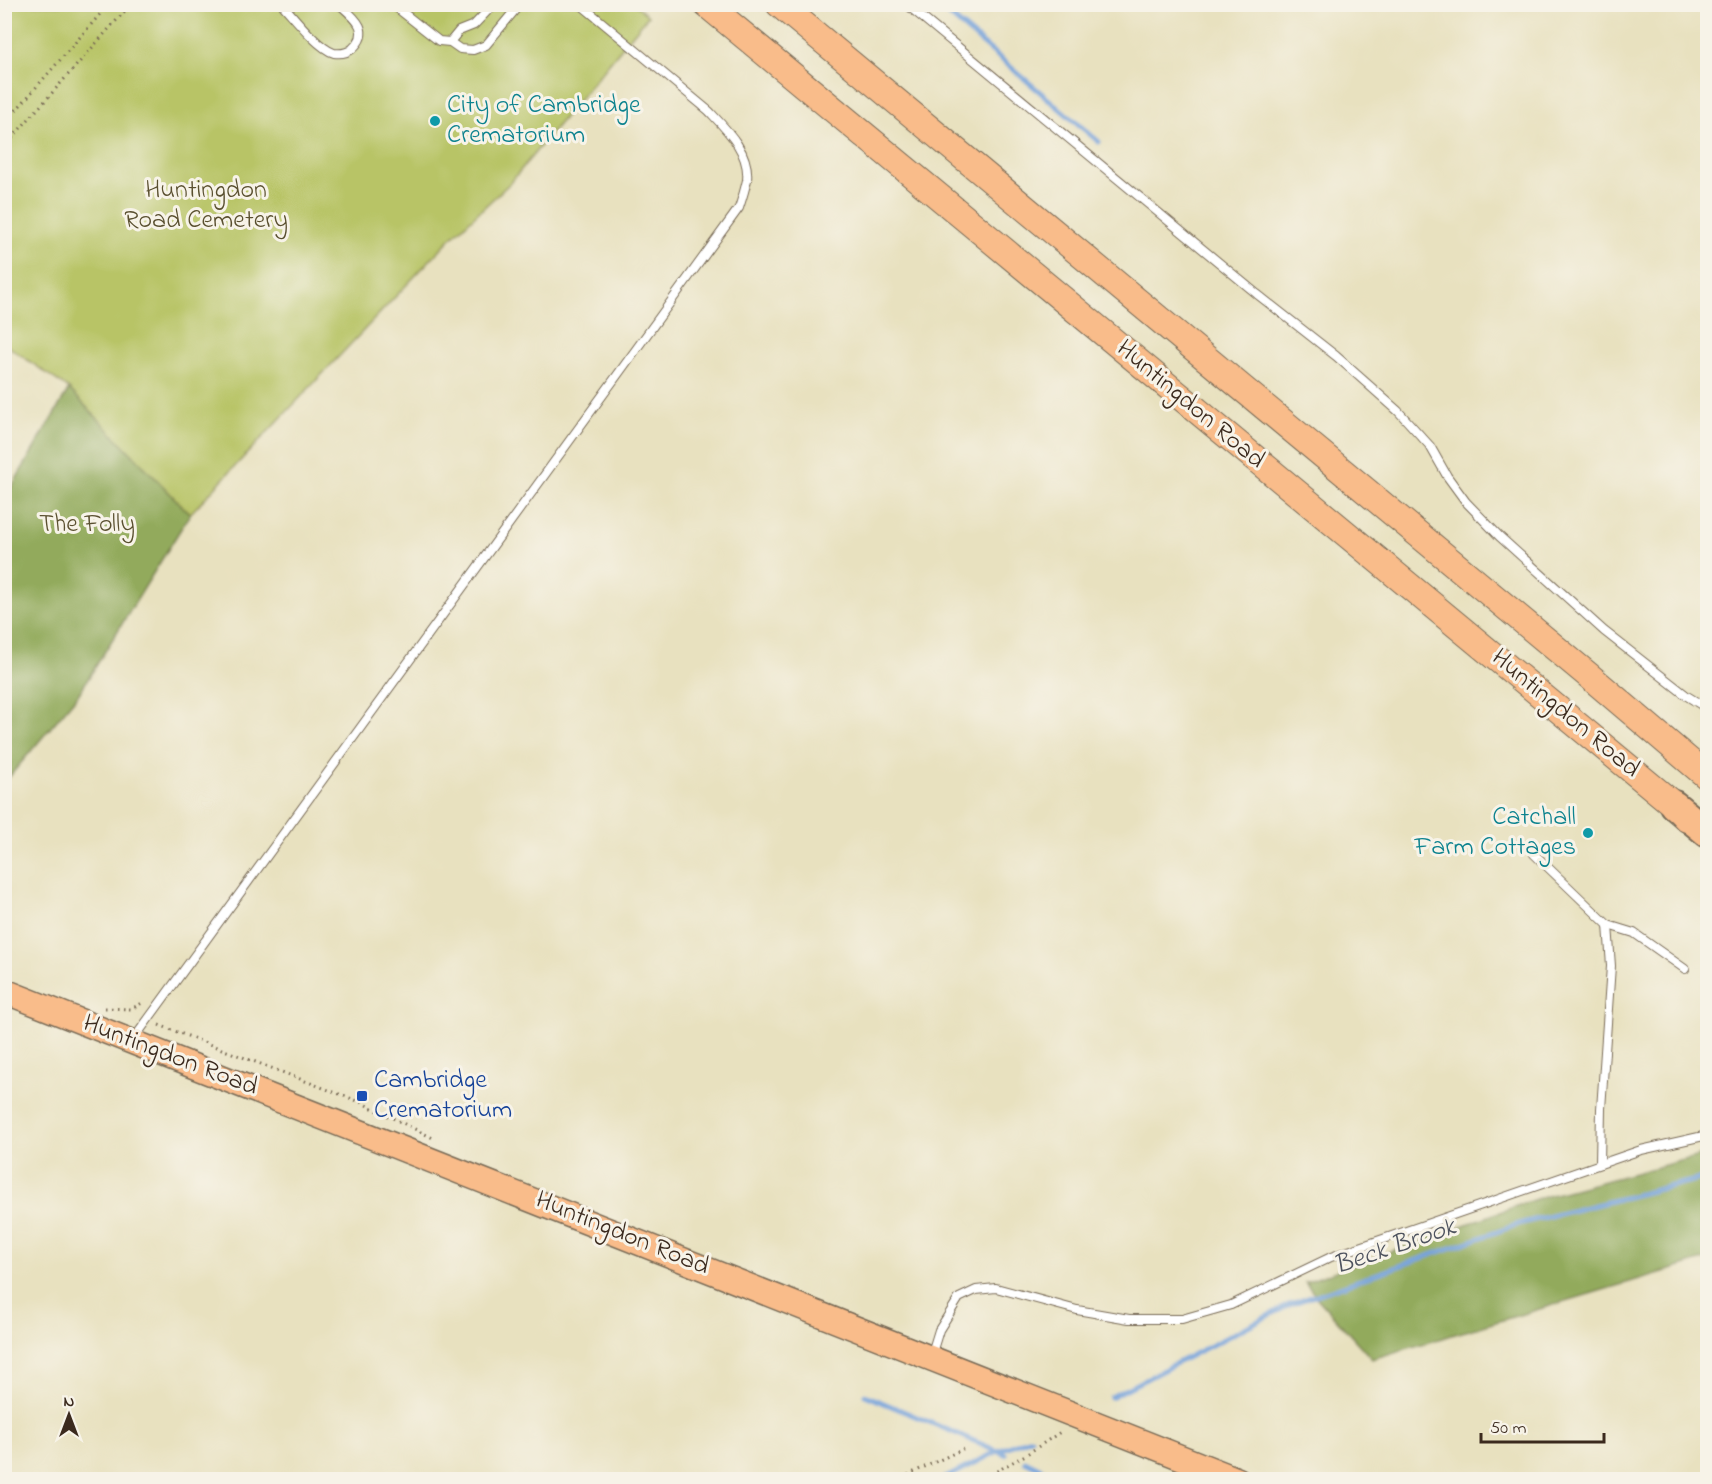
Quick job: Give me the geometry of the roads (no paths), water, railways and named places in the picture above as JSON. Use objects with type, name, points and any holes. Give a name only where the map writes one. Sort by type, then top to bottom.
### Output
[{"type":"highway","name":"Huntingdon Road","points":[[706,4],[1674,805],[1707,842]]},
{"type":"highway","name":"Huntingdon Road","points":[[779,4],[1578,667],[1707,777]]},
{"type":"highway","points":[[1674,805],[1707,833]]},
{"type":"main road","name":"Huntingdon Road","points":[[4,991],[1238,1479]]},
{"type":"lane","points":[[282,4],[325,48],[336,53],[347,52],[359,42],[362,33],[358,21],[339,4]]},
{"type":"lane","points":[[392,4],[439,41],[450,42],[460,49],[473,50],[486,45],[520,4]]},
{"type":"lane","points":[[450,42],[459,31],[474,25],[494,4]]},
{"type":"lane","points":[[132,1041],[739,208],[747,179],[744,153],[726,128],[709,111],[580,4]]},
{"type":"lane","points":[[906,4],[1257,294],[1336,356],[1398,411],[1430,446],[1447,476],[1466,502],[1499,536],[1604,631],[1707,709]]},
{"type":"lane","points":[[1534,854],[1608,925],[1634,933],[1685,969]]},
{"type":"lane","points":[[1600,1164],[1600,1109],[1611,966],[1608,925]]},
{"type":"lane","points":[[931,1357],[939,1330],[959,1298],[976,1290],[996,1288],[1077,1310],[1129,1318],[1182,1319],[1231,1305],[1331,1257],[1641,1150],[1707,1135]]},
{"type":"waterway","points":[[936,4],[1099,142]]},
{"type":"waterway","name":"Beck Brook","points":[[1111,1397],[1291,1304],[1522,1223],[1708,1177]]},
{"type":"waterway","points":[[865,1395],[1005,1454]]},
{"type":"waterway","name":"Beck Brook","points":[[942,1480],[998,1451],[1031,1438]]},
{"type":"waterway","points":[[1025,1461],[1064,1480]]},
{"type":"place","name":"City of Cambridge Crematorium","points":[[435,121]]},
{"type":"place","name":"Catchall Farm Cottages","points":[[1588,833]]},
{"type":"place","name":"Cambridge Crematorium","points":[[362,1096]]},
{"type":"park label","name":"Huntingdon Road Cemetery","points":[[206,206]]},
{"type":"park label","name":"The Folly","points":[[87,525]]}]
